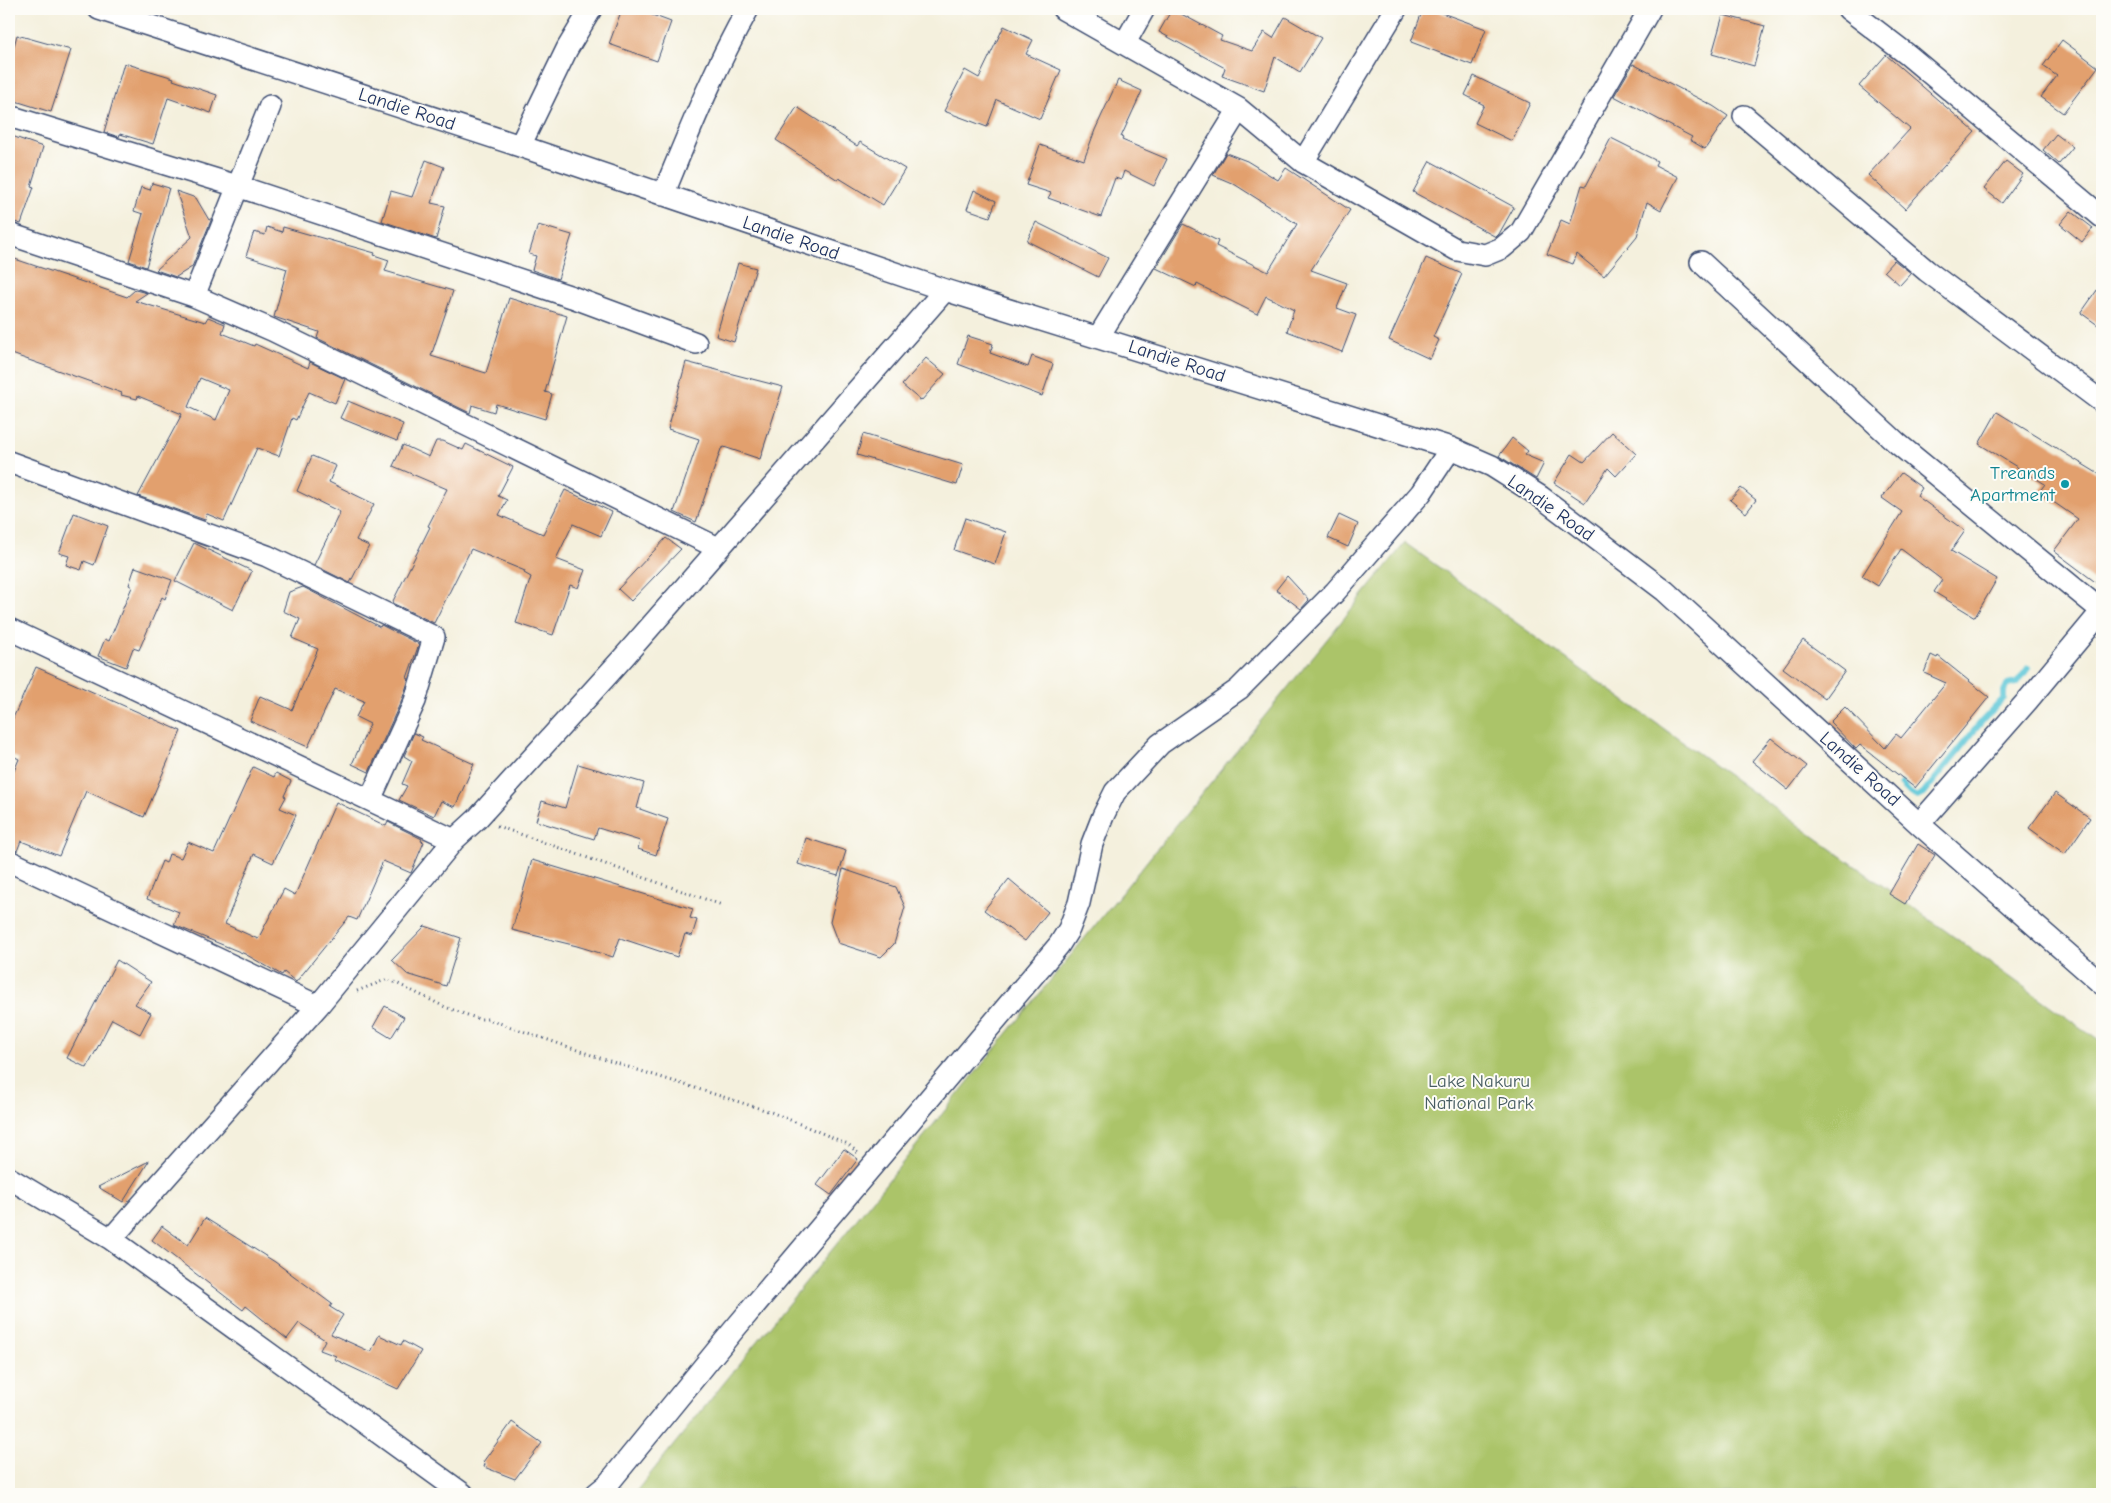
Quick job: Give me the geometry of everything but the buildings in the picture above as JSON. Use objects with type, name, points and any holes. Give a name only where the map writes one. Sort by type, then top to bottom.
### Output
[{"type":"street","name":"Landie Road","points":[[99,9],[520,146],[944,290],[1099,336],[1451,448],[1492,466],[1541,497],[1665,592],[1919,824],[2102,984]]},
{"type":"street","points":[[520,146],[567,49],[591,9]]},
{"type":"street","points":[[663,195],[708,87],[727,46],[748,9]]},
{"type":"street","points":[[1063,9],[1239,110],[1303,162],[1457,250],[1485,255],[1502,248],[1521,232],[1650,9]]},
{"type":"street","points":[[1125,43],[1144,9]]},
{"type":"street","points":[[1303,162],[1396,9]]},
{"type":"street","points":[[1848,9],[1908,55],[2102,217]]},
{"type":"street","points":[[194,296],[270,106]]},
{"type":"street","points":[[1099,336],[1239,110]]},
{"type":"street","points":[[9,116],[237,186],[572,297],[696,343]]},
{"type":"street","points":[[1744,116],[1927,271],[2102,401]]},
{"type":"street","points":[[9,234],[194,296],[290,338],[718,548]]},
{"type":"street","points":[[1701,262],[1897,443],[2102,611],[2028,700],[1919,824]]},
{"type":"street","points":[[111,1239],[318,1006],[454,840],[477,819],[622,659],[944,290]]},
{"type":"street","points":[[596,1494],[607,1485],[732,1332],[1059,945],[1069,930],[1079,904],[1092,844],[1115,792],[1160,744],[1239,689],[1335,592],[1421,493],[1451,448]]},
{"type":"street","points":[[9,462],[267,556],[434,637],[415,701],[370,800]]},
{"type":"street","points":[[9,629],[454,840]]},
{"type":"street","points":[[9,861],[318,1006]]},
{"type":"street","points":[[9,1178],[111,1239],[463,1494]]},
{"type":"path","points":[[477,819],[722,905]]},
{"type":"path","points":[[353,993],[388,979],[445,1007],[468,1015],[488,1019],[603,1059],[788,1119],[848,1144],[872,1165]]},
{"type":"green space","name":"Lake Nakuru National Park","points":[[1405,543],[2102,1043],[2102,1494],[634,1494]]},
{"type":"waterway","points":[[1901,784],[1917,797],[1923,794],[1983,720],[2004,698],[2004,691],[2007,685],[2017,683],[2028,668]]},
{"type":"place","name":"Treands Apartment","points":[[2065,484]]}]
